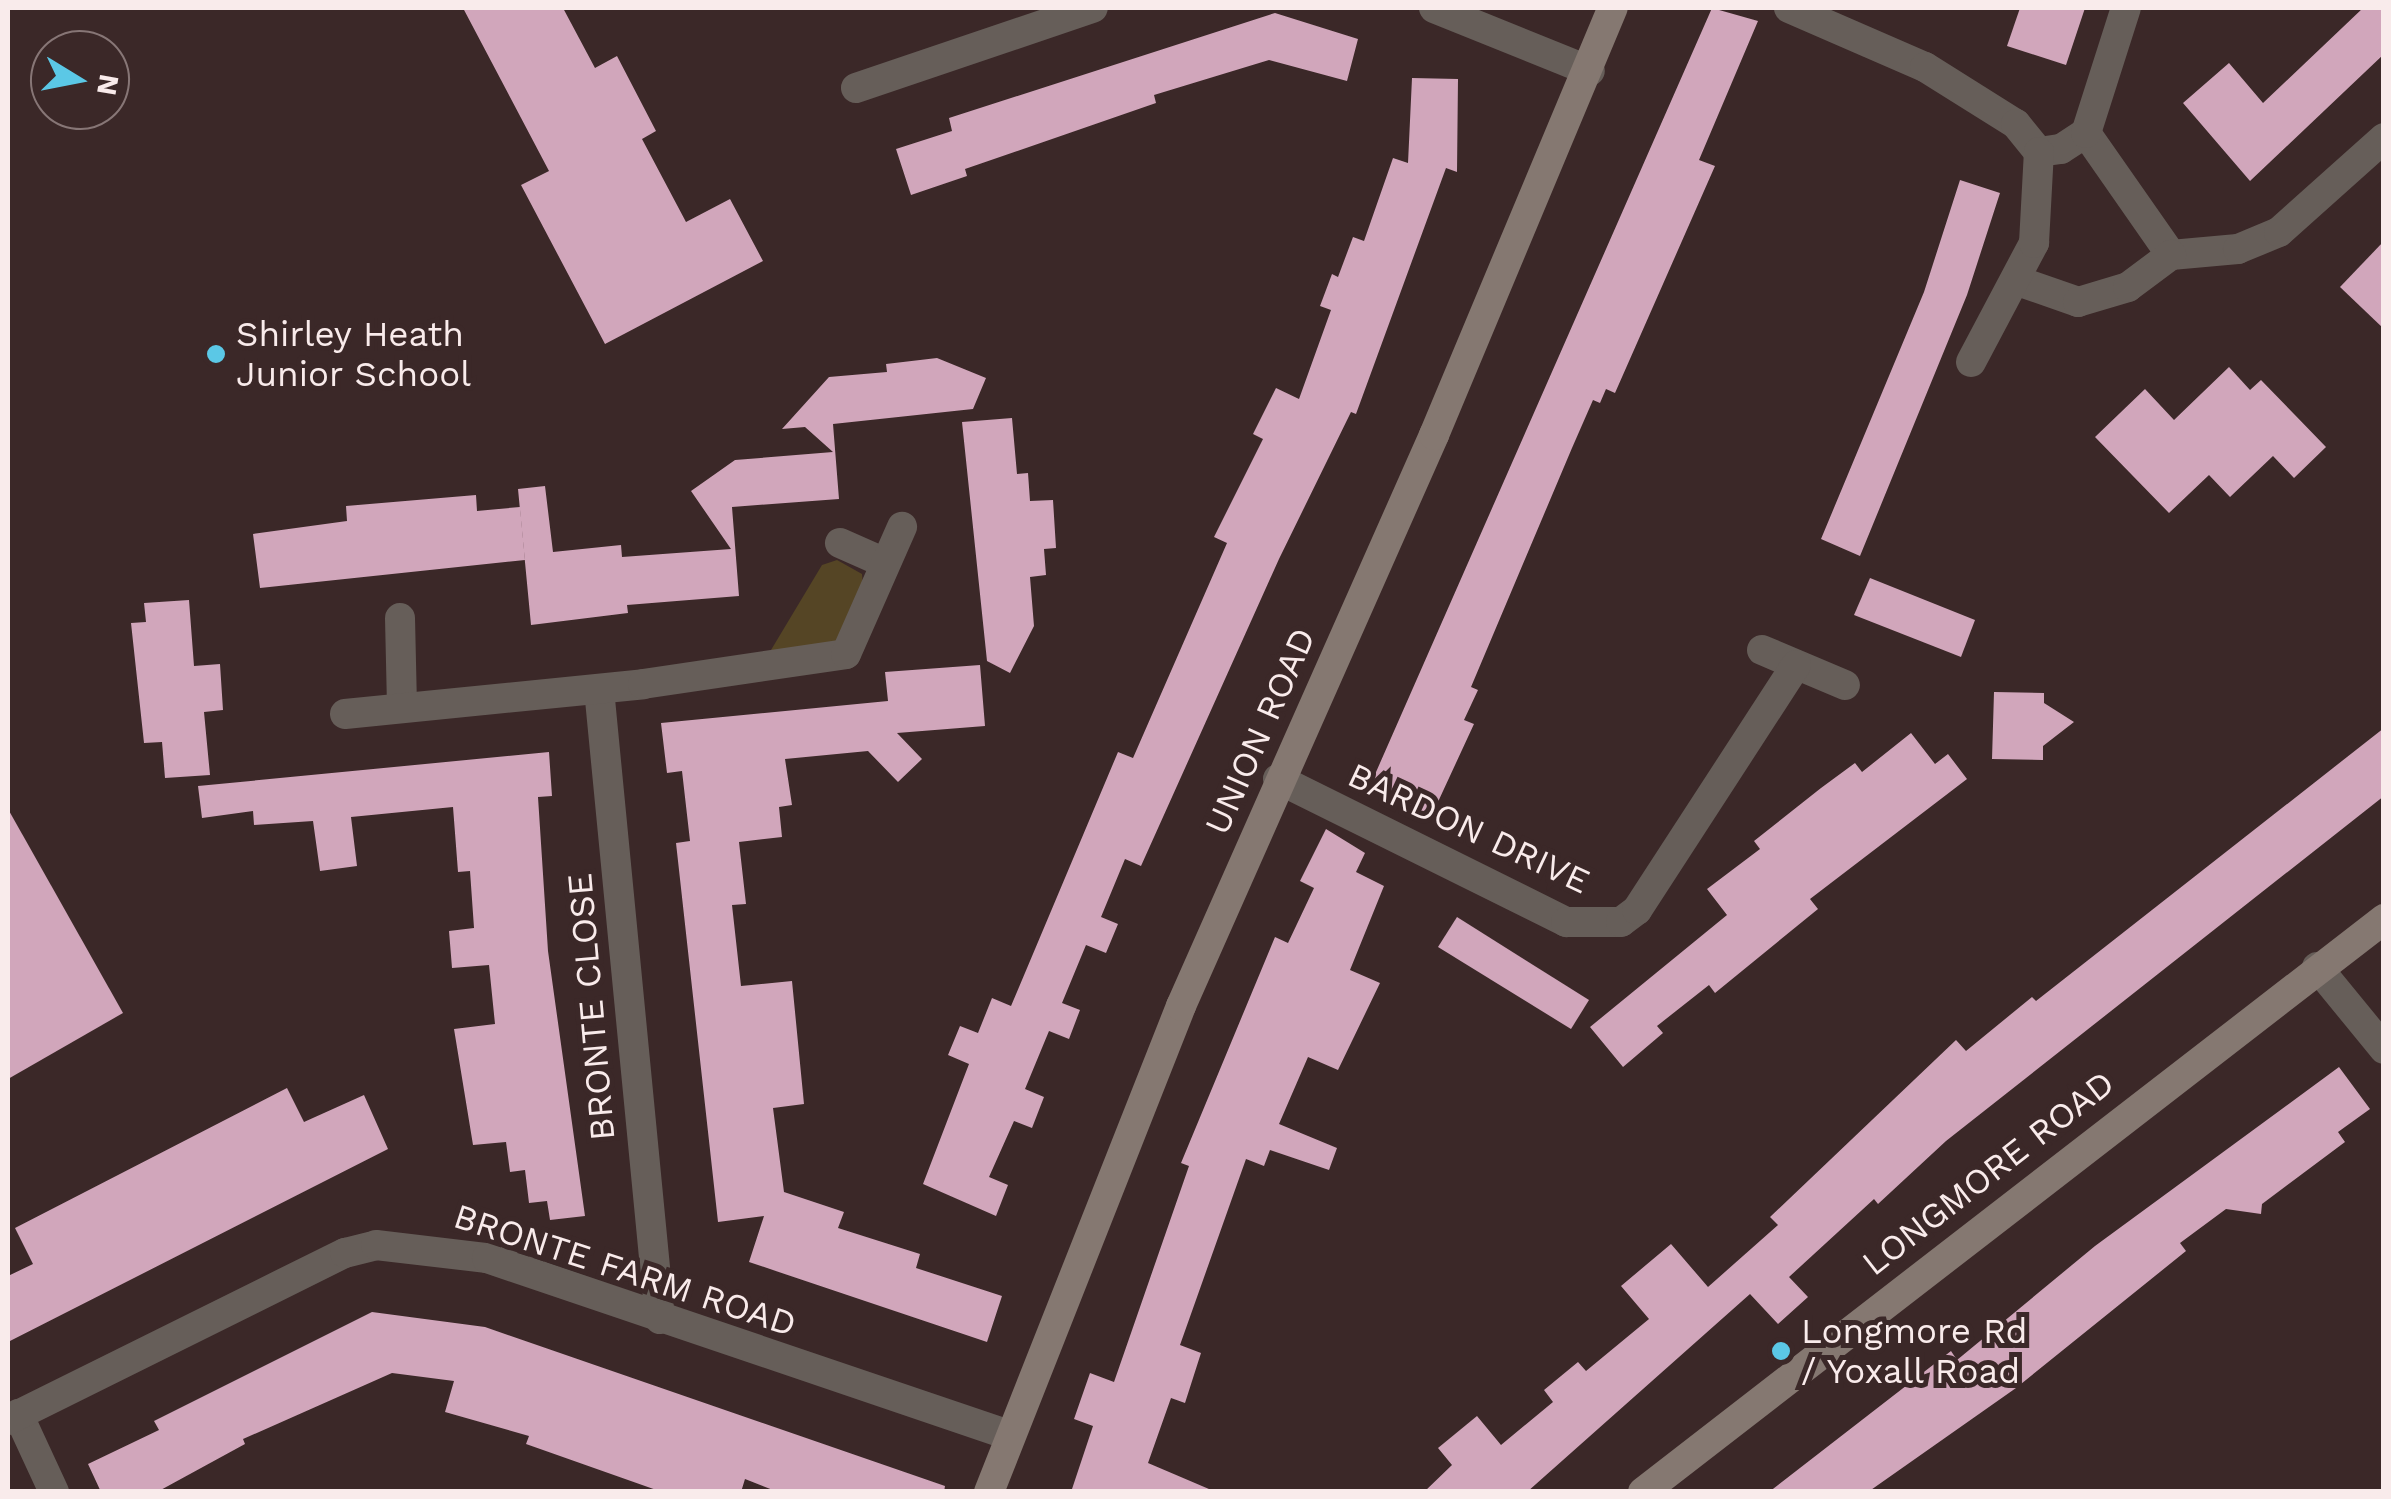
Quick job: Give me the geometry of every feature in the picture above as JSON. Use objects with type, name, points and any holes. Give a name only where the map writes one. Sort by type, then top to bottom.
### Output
[{"type":"street","points":[[856,88],[1092,8]]},
{"type":"street","points":[[1434,8],[1590,70]]},
{"type":"street","name":"UNION ROAD","points":[[989,1492],[1278,779],[1590,70],[1613,8]]},
{"type":"street","points":[[1789,8],[1925,67],[2016,124],[2039,152],[2034,243],[1971,362]]},
{"type":"street","points":[[2039,152],[2061,149],[2086,132],[2126,8]]},
{"type":"street","points":[[2086,132],[2171,256]]},
{"type":"street","points":[[2015,280],[2078,302],[2128,287],[2171,256],[2238,250],[2279,232],[2384,138]]},
{"type":"street","points":[[344,714],[402,705],[599,688],[846,654],[868,614],[883,562],[902,527]]},
{"type":"street","points":[[840,543],[883,562]]},
{"type":"street","points":[[400,618],[402,705]]},
{"type":"street","points":[[1762,650],[1846,685]]},
{"type":"street","name":"BARDON DRIVE","points":[[1278,779],[1566,922],[1621,922],[1636,910],[1796,665]]},
{"type":"street","name":"BRONTE CLOSE","points":[[599,688],[660,1319]]},
{"type":"street","name":"LONGMORE ROAD","points":[[1643,1492],[2317,967],[2384,919]]},
{"type":"street","points":[[2317,967],[2384,1049]]},
{"type":"street","name":"BRONTE FARM ROAD","points":[[13,1417],[345,1252],[376,1245],[487,1258],[1009,1435]]},
{"type":"street","points":[[13,1417],[54,1492]]},
{"type":"shaded area","points":[[837,560],[862,574],[864,600],[845,639],[768,655],[822,565]]},
{"type":"building","points":[[463,8],[563,8],[595,68],[617,56],[656,131],[642,139],[686,222],[730,199],[763,261],[605,344],[521,185],[549,171]]},
{"type":"building","points":[[1712,8],[1758,21],[1699,160],[1715,166],[1615,393],[1606,389],[1600,403],[1593,400],[1572,448],[1471,687],[1478,690],[1464,720],[1474,724],[1431,817],[1369,788]]},
{"type":"building","points":[[2020,8],[2085,8],[2066,65],[2007,46]]},
{"type":"building","points":[[2363,8],[2384,8],[2384,54],[2250,181],[2183,103],[2229,63],[2263,103]]},
{"type":"building","points":[[1275,13],[1358,39],[1347,81],[1269,60],[1154,95],[1156,103],[965,169],[967,176],[911,195],[896,149],[952,131],[949,118]]},
{"type":"building","points":[[1412,78],[1458,79],[1457,172],[1446,168],[1356,414],[1351,412],[1279,559],[1141,866],[1125,859],[1101,917],[1118,924],[1106,953],[1086,945],[1062,1003],[1080,1010],[1069,1039],[1049,1031],[1025,1089],[1044,1097],[1032,1128],[1014,1121],[989,1177],[1008,1185],[996,1216],[923,1184],[969,1064],[948,1055],[960,1026],[978,1033],[992,998],[1011,1006],[1118,752],[1133,758],[1227,543],[1214,537],[1263,439],[1253,434],[1276,388],[1299,399],[1331,310],[1320,306],[1332,274],[1338,277],[1353,237],[1364,241],[1393,158],[1408,163]]},
{"type":"building","points":[[1960,180],[2000,193],[1967,295],[1860,556],[1821,539],[1924,292]]},
{"type":"building","points":[[2384,241],[2384,329],[2340,287]]},
{"type":"building","points":[[937,358],[986,378],[973,409],[833,424],[839,499],[732,507],[739,596],[627,605],[628,613],[531,625],[518,489],[545,486],[553,552],[621,545],[622,557],[731,549],[691,491],[735,460],[833,452],[805,427],[782,429],[829,377],[887,372],[886,364]]},
{"type":"building","points":[[2229,367],[2250,390],[2261,380],[2326,447],[2294,478],[2273,456],[2230,497],[2209,475],[2169,513],[2095,437],[2145,389],[2174,420]]},
{"type":"building","points":[[1012,418],[1017,474],[1028,473],[1030,501],[1053,500],[1056,548],[1044,549],[1046,575],[1030,577],[1034,626],[1010,673],[987,661],[962,422]]},
{"type":"building","points":[[476,495],[477,511],[520,507],[525,560],[260,588],[253,534],[347,521],[346,506]]},
{"type":"building","points":[[1870,578],[1975,620],[1961,657],[1854,615]]},
{"type":"building","points":[[189,600],[194,666],[220,664],[223,710],[204,712],[210,775],[165,778],[162,742],[144,743],[131,623],[146,622],[144,603]]},
{"type":"building","points":[[980,665],[985,726],[897,733],[922,759],[898,782],[868,751],[785,759],[792,805],[779,807],[782,837],[739,842],[746,904],[732,905],[741,986],[792,981],[804,1104],[773,1108],[784,1192],[844,1212],[838,1228],[920,1254],[916,1268],[1002,1296],[987,1342],[749,1262],[764,1216],[718,1222],[676,843],[690,841],[682,771],[667,773],[661,723],[888,701],[885,672]]},
{"type":"building","points":[[1994,692],[2044,693],[2044,703],[2074,722],[2043,746],[2043,760],[1992,759]]},
{"type":"building","points":[[2384,728],[2384,796],[1946,1141],[1878,1204],[1874,1199],[1789,1277],[1808,1297],[1778,1324],[1750,1294],[1527,1492],[1424,1492],[1452,1465],[1438,1448],[1477,1416],[1501,1445],[1553,1402],[1544,1390],[1578,1362],[1586,1371],[1649,1319],[1621,1286],[1671,1244],[1708,1287],[1778,1225],[1770,1217],[1956,1040],[1966,1051],[2032,997],[2036,1001]]},
{"type":"building","points":[[1911,733],[1935,764],[1948,754],[1967,779],[1810,899],[1818,909],[1715,993],[1709,985],[1657,1026],[1663,1033],[1623,1067],[1590,1027],[1727,915],[1707,889],[1760,849],[1754,841],[1821,788],[1855,763],[1862,772]]},
{"type":"building","points":[[549,752],[552,796],[538,797],[548,951],[585,1216],[550,1220],[547,1201],[529,1203],[525,1170],[510,1172],[506,1142],[473,1145],[454,1029],[495,1024],[489,965],[452,968],[449,931],[474,928],[470,871],[458,872],[453,807],[351,817],[357,866],[320,871],[313,821],[254,825],[253,811],[202,818],[198,786]]},
{"type":"building","points":[[8,809],[123,1013],[8,1079]]},
{"type":"building","points":[[1326,829],[1365,853],[1356,872],[1384,886],[1350,970],[1380,983],[1338,1070],[1308,1057],[1279,1124],[1337,1148],[1329,1170],[1270,1150],[1264,1166],[1246,1159],[1180,1345],[1201,1353],[1185,1403],[1171,1398],[1148,1463],[1216,1492],[1071,1492],[1093,1426],[1074,1419],[1090,1373],[1114,1382],[1189,1166],[1181,1163],[1275,937],[1288,943],[1314,888],[1300,881]]},
{"type":"building","points":[[1457,917],[1589,1000],[1571,1029],[1438,947]]},
{"type":"building","points":[[2339,1067],[2370,1109],[2338,1132],[2345,1142],[2262,1204],[2261,1214],[2226,1209],[2180,1243],[2186,1251],[2016,1388],[1868,1492],[1769,1492],[1951,1351],[1957,1360],[2095,1246]]},
{"type":"building","points":[[287,1088],[304,1122],[364,1095],[388,1149],[8,1342],[8,1276],[33,1264],[15,1228]]},
{"type":"building","points":[[372,1312],[485,1327],[945,1486],[944,1492],[778,1492],[745,1479],[741,1492],[662,1492],[526,1444],[529,1436],[445,1412],[454,1381],[392,1373],[243,1439],[245,1444],[157,1492],[101,1492],[88,1464],[159,1430],[154,1421]]},
{"type":"place","name":"Shirley Heath Junior School","points":[[216,354]]},
{"type":"place","name":"Longmore Rd / Yoxall Road","points":[[1781,1351]]}]
